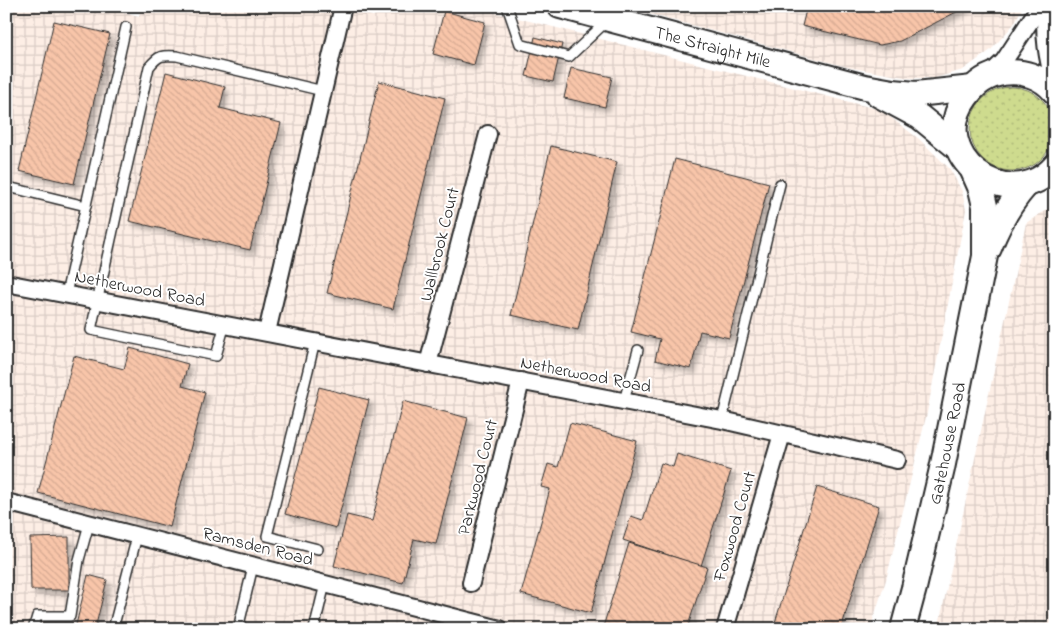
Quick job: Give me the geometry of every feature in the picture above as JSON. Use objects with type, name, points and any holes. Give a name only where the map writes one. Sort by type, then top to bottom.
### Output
[{"type":"main road","name":"The Straight Mile","points":[[560,6],[865,87],[892,92],[916,94],[978,83],[998,74],[1011,72],[1027,74],[1040,80],[1055,92]]},
{"type":"main road","points":[[978,83],[961,104],[956,121],[955,135],[958,148],[964,160],[973,171],[984,179],[997,184],[1012,186],[1027,184],[1041,178],[1054,167]]},
{"type":"main road","name":"The Straight Mile","points":[[865,87],[920,117],[958,148]]},
{"type":"main road","name":"Gatehouse Road","points":[[973,171],[981,189],[984,206],[985,256]]},
{"type":"main road","name":"Gatehouse Road","points":[[903,629],[942,468],[985,256],[1007,210],[1027,184]]},
{"type":"street","points":[[267,332],[343,6]]},
{"type":"street","points":[[978,83],[1004,61],[1040,6]]},
{"type":"street","points":[[1047,6],[1045,34],[1047,54],[1055,87]]},
{"type":"street","name":"Wallbrook Court","points":[[428,364],[488,134]]},
{"type":"street","name":"Netherwood Road","points":[[6,282],[722,420],[897,460]]},
{"type":"street","name":"Parkwood Court","points":[[471,583],[521,381]]},
{"type":"street","name":"Foxwood Court","points":[[725,629],[782,434]]},
{"type":"street","name":"Ramsden Road","points":[[6,502],[500,629]]},
{"type":"lane","points":[[507,6],[520,44],[568,57],[609,20]]},
{"type":"lane","points":[[66,294],[126,27]]},
{"type":"lane","points":[[225,324],[216,356],[91,330],[149,67],[156,58],[163,55],[177,56],[323,91]]},
{"type":"lane","points":[[722,420],[780,184]]},
{"type":"lane","points":[[12,188],[86,206]]},
{"type":"lane","points":[[315,342],[267,536],[318,549]]},
{"type":"lane","points":[[624,401],[638,350]]},
{"type":"lane","points":[[33,629],[37,616],[70,616],[79,560],[89,524]]},
{"type":"lane","points":[[113,629],[137,536]]},
{"type":"lane","points":[[238,629],[253,566]]},
{"type":"lane","points":[[314,629],[325,584]]},
{"type":"shaded area","points":[[6,6],[100,6],[139,16],[141,6],[337,6],[373,16],[389,6],[470,6],[881,110],[919,139],[950,169],[962,191],[966,210],[927,413],[886,580],[870,629],[6,629]]},
{"type":"shaded area","points":[[620,6],[1023,6],[1014,24],[991,50],[963,70],[935,78],[909,78],[847,67]]},
{"type":"shaded area","points":[[1055,204],[1055,629],[938,629],[1026,223]]},
{"type":"green space","points":[[1012,87],[1028,90],[1042,99],[1051,113],[1054,129],[1051,145],[1042,159],[1028,168],[1012,171],[996,168],[982,159],[973,145],[970,129],[973,113],[982,99],[996,90]]},
{"type":"building","points":[[807,6],[968,6],[900,41],[880,45],[802,26]]},
{"type":"building","points":[[444,11],[485,22],[474,65],[433,54]]},
{"type":"building","points":[[54,21],[110,34],[74,184],[19,171]]},
{"type":"building","points":[[535,37],[562,44],[553,82],[526,76]]},
{"type":"building","points":[[571,68],[612,77],[605,107],[564,98]]},
{"type":"building","points":[[166,72],[225,87],[220,108],[281,123],[250,250],[129,221]]},
{"type":"building","points":[[379,81],[445,98],[393,309],[327,293]]},
{"type":"building","points":[[551,146],[617,162],[578,330],[511,315]]},
{"type":"building","points":[[675,159],[769,183],[729,338],[700,331],[691,369],[655,360],[660,339],[631,332]]},
{"type":"building","points":[[130,348],[188,364],[182,386],[205,392],[170,527],[38,493],[74,356],[124,369]]},
{"type":"building","points":[[319,387],[369,400],[336,528],[285,514]]},
{"type":"building","points":[[403,401],[468,418],[436,544],[414,539],[403,583],[334,566],[347,515],[372,521]]},
{"type":"building","points":[[570,423],[637,441],[591,613],[521,594],[550,489],[541,487],[548,464],[558,467]]},
{"type":"building","points":[[677,454],[731,471],[701,566],[623,540],[631,516],[643,520],[661,463],[673,467]]},
{"type":"building","points":[[817,487],[879,506],[841,629],[773,629]]},
{"type":"building","points":[[69,537],[69,590],[31,590],[30,538]]},
{"type":"building","points":[[629,543],[707,567],[687,629],[609,629],[603,627]]},
{"type":"building","points":[[88,575],[107,580],[95,629],[75,629]]}]
